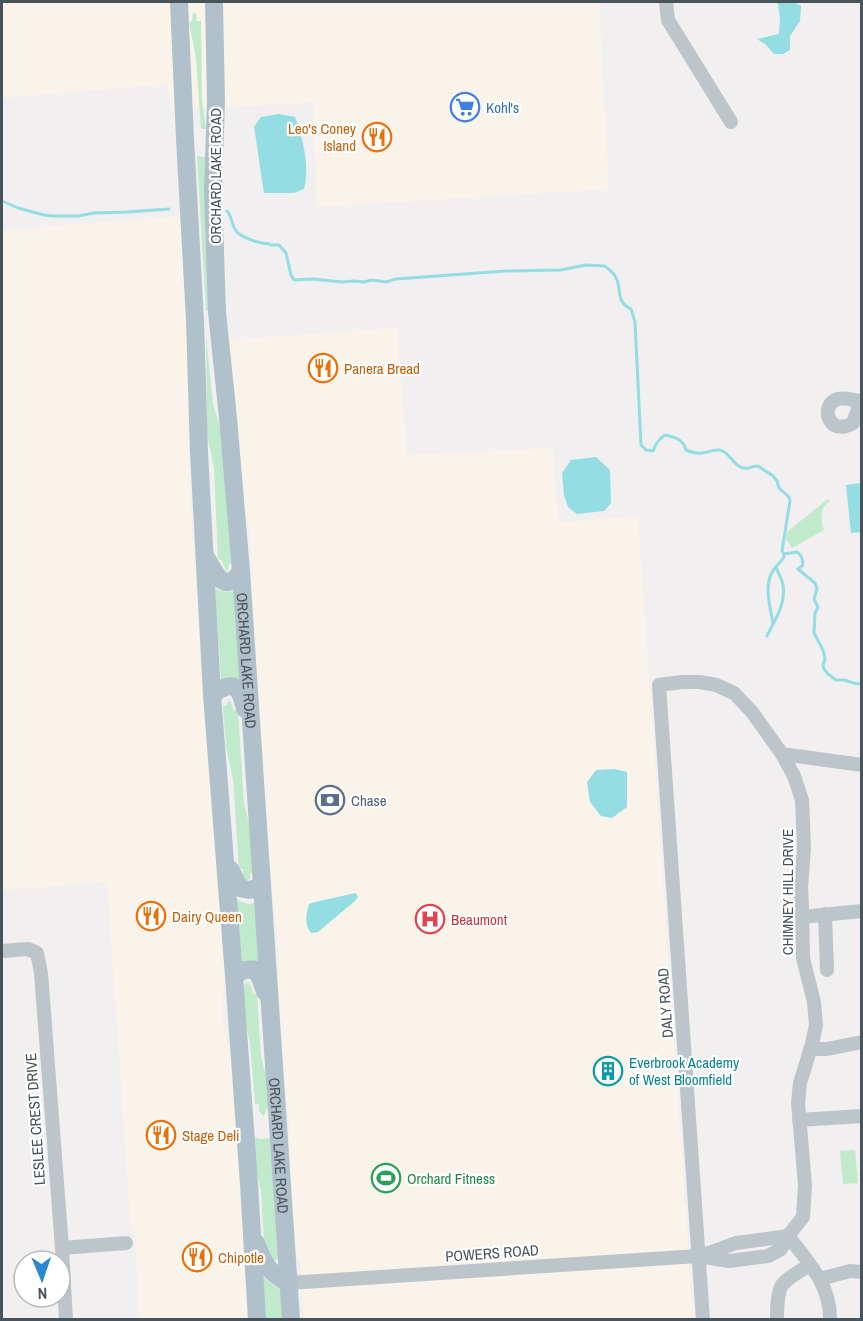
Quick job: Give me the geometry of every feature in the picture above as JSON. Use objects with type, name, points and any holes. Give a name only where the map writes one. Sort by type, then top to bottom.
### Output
[{"type":"main road","points":[[197,2],[214,11]]},
{"type":"main road","name":"ORCHARD LAKE ROAD","points":[[181,4],[184,138],[195,320],[199,452],[212,695],[242,1082],[256,1320]]},
{"type":"main road","name":"ORCHARD LAKE ROAD","points":[[214,11],[213,190],[217,312],[241,571],[291,1320]]},
{"type":"main road","points":[[184,138],[190,142],[203,143],[215,135]]},
{"type":"main road","points":[[195,320],[203,322],[208,328],[223,375]]},
{"type":"main road","points":[[205,554],[222,581],[231,581],[241,571]]},
{"type":"main road","points":[[212,695],[227,687],[239,690],[252,737]]},
{"type":"main road","points":[[226,859],[240,888],[251,890],[262,885]]},
{"type":"main road","points":[[234,976],[243,970],[256,970],[270,1011]]},
{"type":"main road","points":[[242,1082],[254,1123],[267,1130],[278,1123]]},
{"type":"main road","points":[[252,1233],[269,1269],[277,1278],[289,1283]]},
{"type":"street","points":[[666,2],[668,20],[731,122]]},
{"type":"street","name":"CHIMNEY HILL DRIVE","points":[[659,685],[700,682],[716,685],[734,693],[752,712],[782,754],[794,776],[802,800],[803,958],[814,1002],[816,1025],[800,1083],[798,1103],[805,1185],[803,1217],[781,1249],[760,1258]]},
{"type":"street","name":"DALY ROAD","points":[[659,685],[703,1320]]},
{"type":"street","points":[[782,754],[861,765]]},
{"type":"street","points":[[802,917],[861,911]]},
{"type":"street","points":[[825,914],[827,970]]},
{"type":"street","name":"LESLEE CREST DRIVE","points":[[2,951],[28,949],[37,953],[39,959],[66,1320]]},
{"type":"street","points":[[810,1049],[827,1049],[861,1042]]},
{"type":"street","points":[[799,1120],[861,1116]]},
{"type":"street","points":[[698,1256],[736,1243],[788,1236],[820,1278],[825,1290],[830,1320]]},
{"type":"street","points":[[698,1256],[729,1261],[760,1258],[757,1241]]},
{"type":"street","points":[[62,1248],[126,1243]]},
{"type":"street","name":"POWERS ROAD","points":[[289,1283],[698,1256]]},
{"type":"street","points":[[777,1320],[782,1286],[810,1264]]},
{"type":"street","points":[[820,1278],[850,1271],[861,1272]]},
{"type":"shaded area","points":[[2,2],[599,2],[609,189],[317,207],[313,102],[171,111],[168,84],[2,98]]},
{"type":"shaded area","points":[[183,216],[190,495],[203,692],[227,965],[221,1008],[223,1028],[233,1056],[250,1319],[139,1319],[135,1231],[131,1231],[107,882],[2,890],[2,230]]},
{"type":"shaded area","points":[[397,328],[407,455],[553,448],[558,523],[638,516],[693,1319],[304,1319],[301,1265],[292,1249],[288,1170],[290,1138],[288,1104],[283,1094],[276,997],[279,961],[271,874],[267,858],[249,606],[252,576],[250,529],[242,504],[225,340]]},
{"type":"green space","points":[[193,12],[196,14],[197,21],[201,21],[202,99],[206,129],[201,129],[196,58],[189,22],[192,21]]},
{"type":"green space","points":[[197,156],[206,157],[205,227],[209,311],[206,311]]},
{"type":"green space","points":[[206,335],[213,404],[222,434],[233,563],[229,564],[228,571],[222,560],[218,559],[214,468],[207,434]]},
{"type":"green space","points":[[829,499],[822,514],[824,530],[792,548],[786,539],[787,532]]},
{"type":"green space","points":[[215,589],[225,592],[235,591],[241,683],[221,680]]},
{"type":"green space","points":[[228,700],[234,711],[238,711],[244,803],[252,836],[254,873],[250,873],[247,881],[243,875],[243,869],[239,869],[233,779],[226,747],[223,706],[227,705]]},
{"type":"green space","points":[[236,900],[249,904],[256,903],[260,964],[240,962]]},
{"type":"green space","points":[[247,982],[253,994],[257,994],[261,1057],[269,1087],[270,1109],[266,1109],[264,1117],[259,1111],[259,1104],[255,1104],[250,1043],[243,1012],[242,985]]},
{"type":"green space","points":[[252,1136],[260,1139],[272,1138],[280,1259],[273,1261],[264,1240],[261,1191],[253,1160]]},
{"type":"green space","points":[[855,1150],[858,1183],[843,1184],[840,1151]]},
{"type":"green space","points":[[263,1276],[282,1291],[284,1319],[264,1319]]},
{"type":"water","points":[[774,2],[794,2],[801,6],[800,21],[790,36],[790,50],[783,54],[774,54],[757,39],[779,34],[778,4]]},
{"type":"water","points":[[279,114],[295,117],[303,143],[306,180],[304,189],[294,193],[264,193],[254,127],[261,117]]},
{"type":"water","points":[[596,457],[610,470],[611,503],[604,511],[577,514],[568,507],[564,495],[562,473],[571,460]]},
{"type":"water","points":[[861,483],[861,532],[851,533],[846,485]]},
{"type":"water","points":[[615,769],[627,772],[627,807],[612,818],[601,816],[590,802],[587,782],[596,770]]},
{"type":"water","points":[[356,893],[358,897],[355,901],[318,932],[311,933],[306,919],[309,904]]},
{"type":"waterway","points":[[2,201],[18,208],[54,216],[169,209]]},
{"type":"waterway","points":[[227,211],[234,228],[240,235],[259,242],[279,245],[286,253],[294,280],[386,282],[396,279],[505,271],[561,270],[585,265],[605,266],[615,276],[622,302],[631,309],[635,322],[641,445],[646,450],[653,451],[665,435],[681,441],[688,451],[699,453],[720,450],[743,468],[758,466],[773,476],[790,501],[782,551],[784,554],[797,552],[800,554],[803,565],[798,569],[815,583],[817,589],[814,599],[818,607],[815,613],[814,633],[823,650],[824,669],[836,680],[862,683]]},
{"type":"waterway","points":[[773,623],[768,588],[771,575],[784,554]]},
{"type":"waterway","points":[[767,636],[779,612],[784,592],[776,567]]},
{"type":"place","name":"Kohl's","points":[[465,107]]},
{"type":"place","name":"Leo's Coney Island","points":[[377,137]]},
{"type":"place","name":"Panera Bread","points":[[323,368]]},
{"type":"place","name":"Chase","points":[[330,800]]},
{"type":"place","name":"Dairy Queen","points":[[151,916]]},
{"type":"place","name":"Beaumont","points":[[430,919]]},
{"type":"place","name":"Everbrook Academy of West Bloomfield","points":[[608,1071]]},
{"type":"place","name":"Stage Deli","points":[[161,1135]]},
{"type":"place","name":"Orchard Fitness","points":[[386,1178]]},
{"type":"place","name":"Chipotle","points":[[197,1257]]}]
